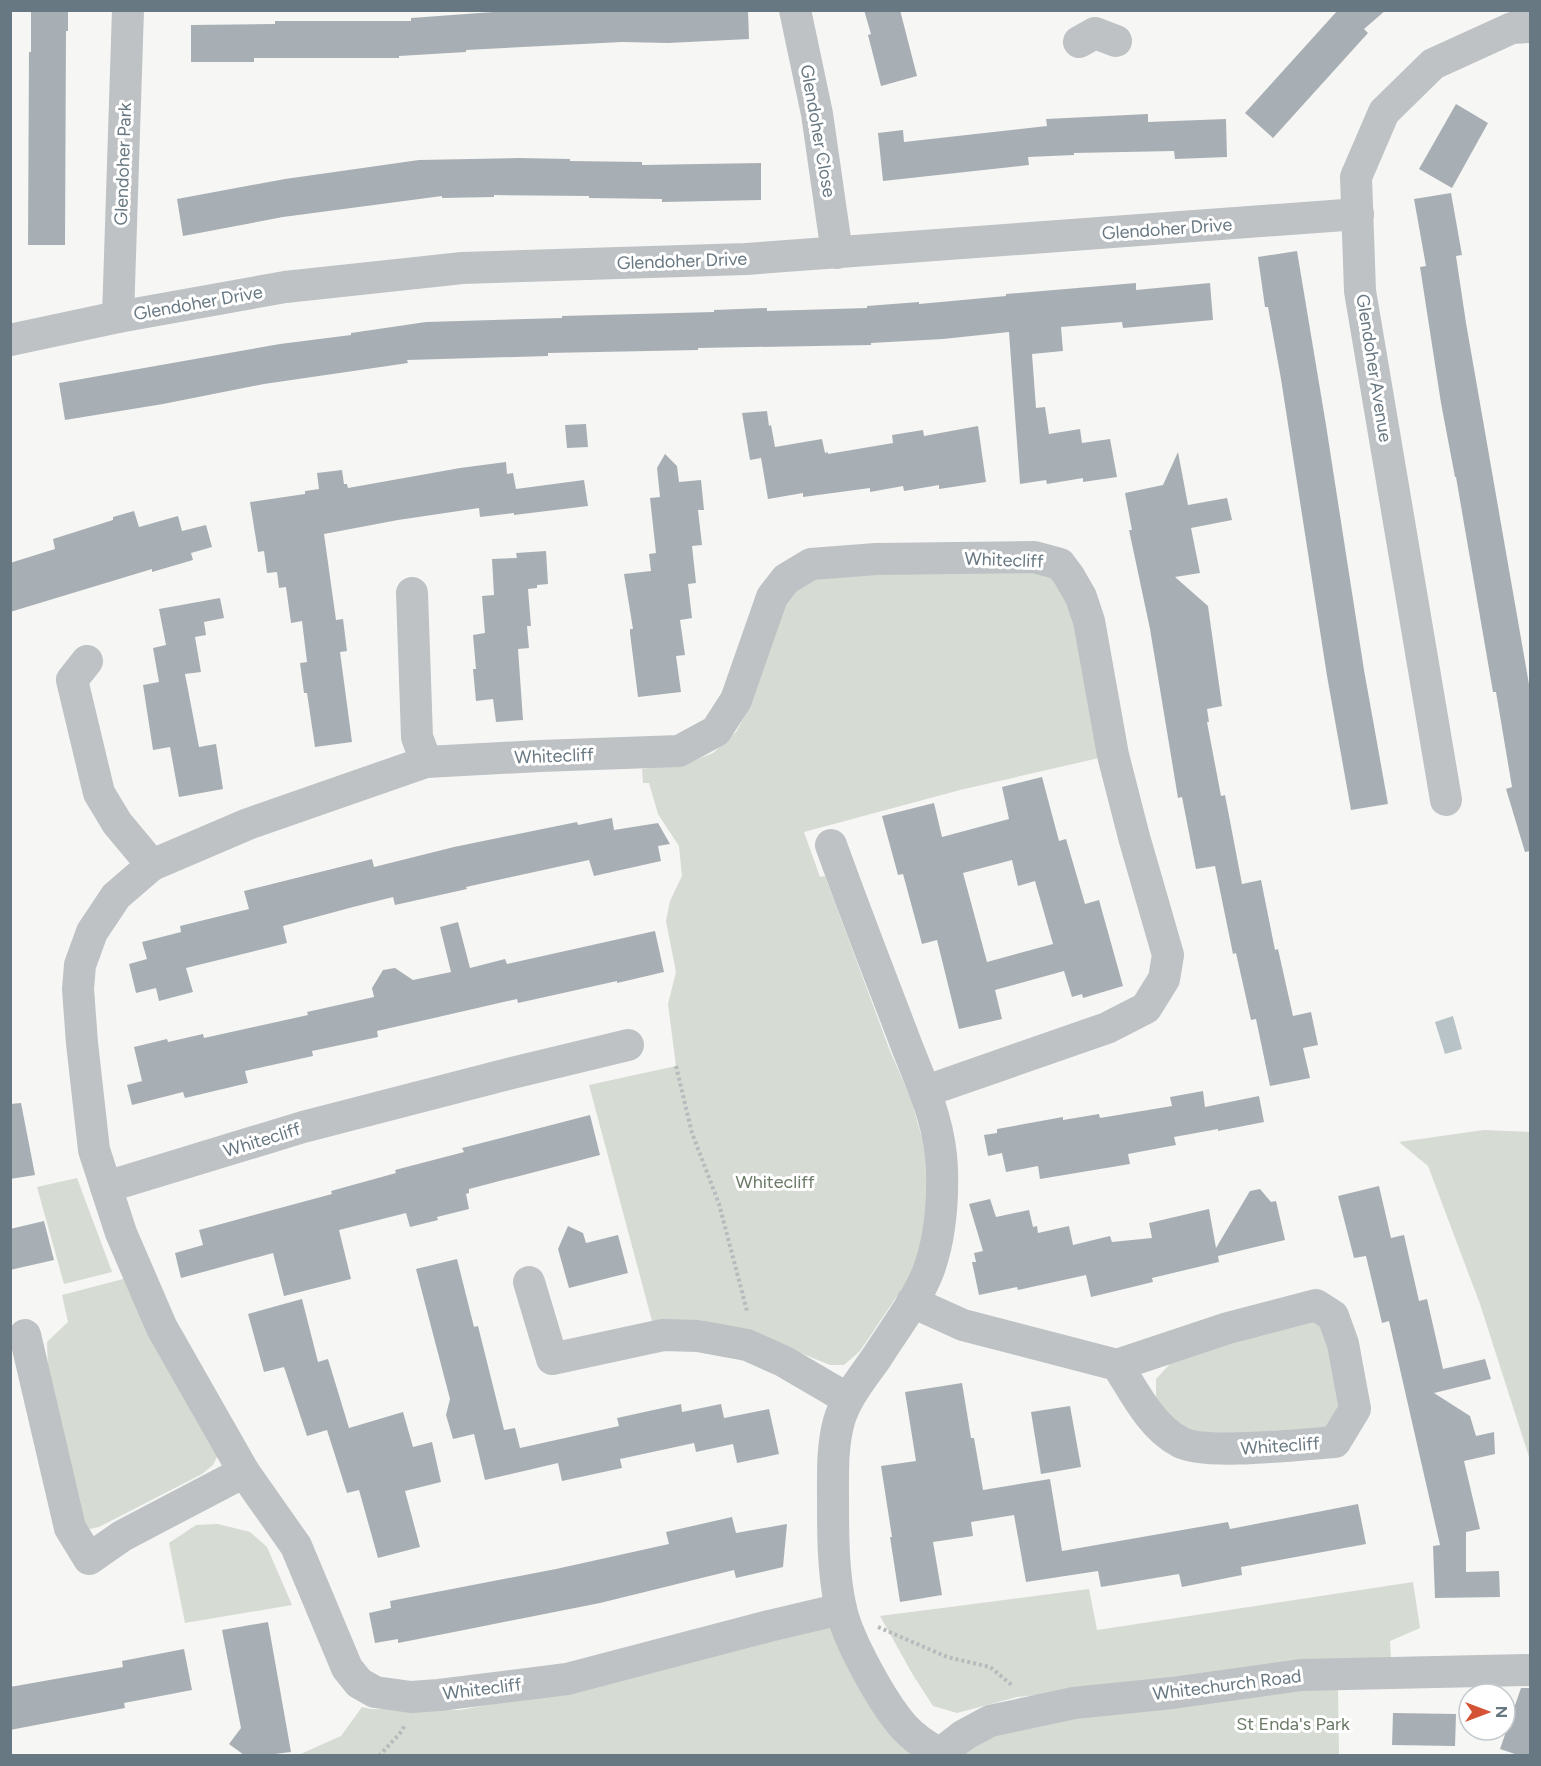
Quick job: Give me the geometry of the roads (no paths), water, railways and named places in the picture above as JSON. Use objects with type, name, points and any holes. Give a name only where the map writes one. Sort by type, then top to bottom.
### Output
[{"type":"street","name":"Glendoher Park","points":[[118,317],[128,10]]},
{"type":"street","name":"Glendoher Close","points":[[795,10],[817,114],[837,253]]},
{"type":"street","name":"Glendoher Avenue","points":[[1446,800],[1360,291],[1356,177],[1384,111],[1432,64],[1512,28],[1530,27]]},
{"type":"street","name":"Glendoher Drive","points":[[10,340],[118,317],[285,287],[462,268],[746,259],[1358,214]]},
{"type":"street","name":"Whitecliff","points":[[841,1610],[757,1629],[567,1679],[411,1697],[375,1692],[359,1683],[347,1668],[296,1546],[244,1472],[162,1328],[121,1233],[94,1150],[78,989],[80,965],[92,932],[116,896],[152,865],[248,824],[426,762],[679,751],[716,731],[736,700],[772,597],[786,579],[811,564],[876,559],[1034,557],[1060,564],[1076,586],[1089,621],[1113,755],[1168,956],[1164,979],[1146,1008],[1107,1028],[926,1091]]},
{"type":"street","points":[[412,593],[417,737],[426,762]]},
{"type":"street","points":[[87,661],[72,680],[99,794],[117,823],[152,865]]},
{"type":"street","points":[[831,845],[909,1054],[926,1091],[939,1135],[942,1170],[937,1239],[928,1272],[912,1302],[848,1399],[839,1420],[832,1470],[833,1540],[841,1610],[857,1651],[885,1701],[904,1727],[938,1754]]},
{"type":"street","name":"Whitecliff","points":[[106,1187],[303,1127],[628,1045]]},
{"type":"street","points":[[529,1282],[552,1359],[663,1335],[698,1335],[747,1345],[783,1361],[848,1399]]},
{"type":"street","points":[[912,1302],[963,1325],[1117,1365]]},
{"type":"street","name":"Whitecliff","points":[[1316,1305],[1333,1316],[1343,1344],[1355,1409],[1335,1442],[1224,1449],[1181,1443],[1152,1420],[1117,1365],[1228,1328],[1316,1305]]},
{"type":"street","points":[[25,1335],[70,1528],[89,1559],[122,1536],[244,1472]]},
{"type":"street","name":"Whitechurch Road","points":[[938,1754],[990,1721],[1074,1703],[1172,1693],[1301,1675],[1530,1670]]},
{"type":"park label","name":"St Enda's Park","points":[[1293,1724]]}]
